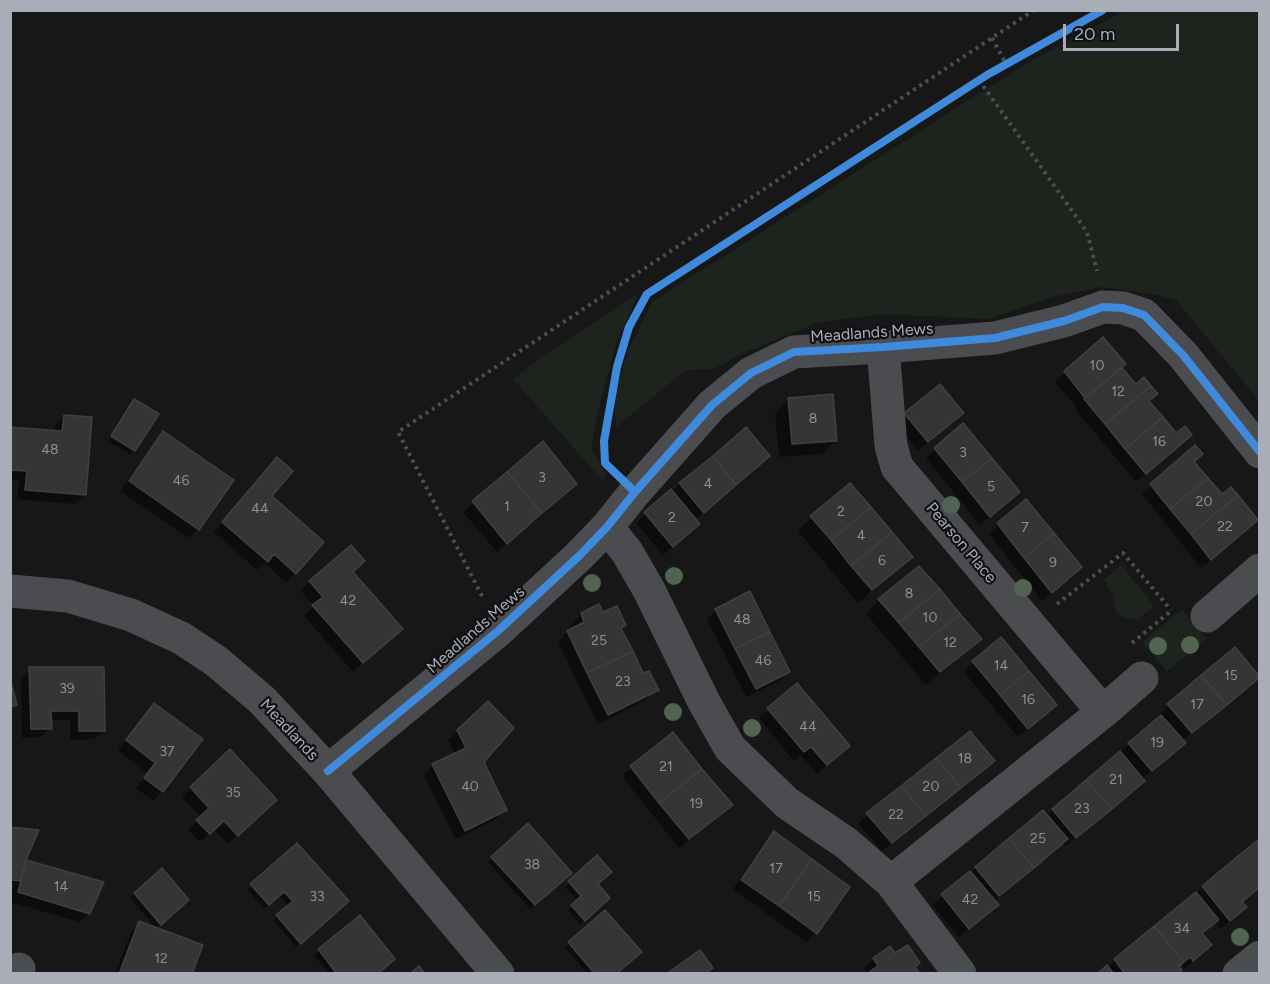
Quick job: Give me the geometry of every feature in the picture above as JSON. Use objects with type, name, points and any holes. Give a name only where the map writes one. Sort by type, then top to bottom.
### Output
[{"type":"street","name":"Meadlands Mews","points":[[328,771],[499,630],[607,527],[712,405],[751,373],[794,352],[995,338],[1064,321],[1103,307],[1123,308],[1144,315],[1183,355],[1260,452]]},
{"type":"street","name":"Pearson Place","points":[[883,347],[891,446],[897,467],[1104,712]]},
{"type":"street","points":[[607,527],[627,552],[649,590],[704,702],[730,748],[787,803],[846,843],[891,882],[960,974]]},
{"type":"street","points":[[1207,616],[1260,570]]},
{"type":"street","name":"Meadlands","points":[[10,591],[68,596],[131,615],[181,638],[216,661],[262,700],[328,771],[498,974]]},
{"type":"street","points":[[891,882],[1104,712],[1142,678]]},
{"type":"street","points":[[1239,974],[1260,957]]},
{"type":"path","points":[[499,630],[398,432],[1034,10]]},
{"type":"path","points":[[992,38],[1006,64]]},
{"type":"path","points":[[996,69],[1015,59]]},
{"type":"path","points":[[969,86],[987,75]]},
{"type":"path","points":[[979,80],[1087,232],[1101,287],[1103,307]]},
{"type":"path","points":[[1030,625],[1123,553],[1171,611]]},
{"type":"path","points":[[1129,646],[1188,597],[1207,616]]},
{"type":"shaded area","points":[[1126,10],[1259,11],[1259,401],[1176,300],[1153,294],[1101,287],[1052,297],[989,319],[881,314],[819,322],[744,353],[713,369],[686,370],[616,427],[614,400],[627,353],[652,302],[1024,65]]},
{"type":"shaded area","points":[[639,293],[618,338],[594,426],[592,450],[606,474],[602,480],[513,379],[542,357]]},
{"type":"shaded area","points":[[1121,565],[1154,606],[1137,620],[1125,618],[1115,610],[1113,595],[1104,580]]},
{"type":"shaded area","points":[[1182,609],[1206,639],[1167,671],[1142,642]]},
{"type":"building","points":[[1103,337],[1126,364],[1085,398],[1064,371]]},
{"type":"building","points":[[1122,368],[1136,384],[1144,377],[1151,386],[1105,424],[1084,399]]},
{"type":"building","points":[[940,384],[964,413],[928,442],[904,413]]},
{"type":"building","points":[[1151,386],[1158,394],[1149,401],[1163,417],[1125,449],[1105,424]]},
{"type":"building","points":[[833,394],[837,441],[792,444],[788,398]]},
{"type":"building","points":[[134,399],[159,414],[135,451],[111,436]]},
{"type":"building","points":[[64,415],[92,417],[86,495],[25,490],[27,471],[10,470],[10,427],[62,431]]},
{"type":"building","points":[[1163,417],[1176,433],[1185,426],[1192,435],[1146,474],[1125,449]]},
{"type":"building","points":[[963,423],[992,458],[962,482],[934,448]]},
{"type":"building","points":[[746,427],[770,456],[736,485],[713,456]]},
{"type":"building","points":[[163,431],[234,480],[199,530],[129,481]]},
{"type":"building","points":[[543,441],[577,484],[542,513],[507,472]]},
{"type":"building","points":[[1195,445],[1203,454],[1194,462],[1208,478],[1170,509],[1150,484]]},
{"type":"building","points":[[713,456],[736,485],[704,513],[679,483]]},
{"type":"building","points":[[277,457],[293,471],[272,496],[324,542],[296,574],[274,554],[268,562],[222,522]]},
{"type":"building","points":[[992,458],[1020,492],[990,517],[962,482]]},
{"type":"building","points":[[507,472],[542,513],[507,544],[472,501]]},
{"type":"building","points":[[1208,478],[1222,494],[1231,487],[1238,495],[1191,534],[1170,509]]},
{"type":"building","points":[[850,483],[871,507],[831,540],[810,516]]},
{"type":"building","points":[[671,489],[700,524],[673,547],[644,512]]},
{"type":"building","points":[[1238,495],[1258,520],[1211,560],[1191,534]]},
{"type":"building","points":[[1026,499],[1054,533],[1024,558],[997,523]]},
{"type":"building","points":[[871,507],[892,532],[851,566],[831,540]]},
{"type":"building","points":[[892,532],[913,557],[872,590],[851,566]]},
{"type":"building","points":[[1054,533],[1082,567],[1052,593],[1024,558]]},
{"type":"building","points":[[351,545],[365,561],[353,572],[403,629],[363,663],[312,605],[323,597],[309,581]]},
{"type":"building","points":[[919,566],[940,589],[899,623],[878,599]]},
{"type":"building","points":[[940,589],[960,614],[919,647],[899,623]]},
{"type":"building","points":[[750,591],[770,632],[735,649],[715,609]]},
{"type":"building","points":[[599,604],[603,612],[617,606],[626,625],[621,628],[633,651],[587,673],[567,631],[584,622],[581,613]]},
{"type":"building","points":[[960,614],[982,639],[940,672],[919,647]]},
{"type":"building","points":[[770,632],[790,672],[756,689],[735,649]]},
{"type":"building","points":[[1001,637],[1029,671],[1000,695],[972,661]]},
{"type":"building","points":[[1235,647],[1260,677],[1227,705],[1201,675]]},
{"type":"building","points":[[633,651],[643,673],[649,671],[659,690],[608,715],[587,673]]},
{"type":"building","points":[[29,667],[104,667],[105,731],[79,731],[79,711],[51,711],[52,729],[31,729]]},
{"type":"building","points":[[1029,671],[1057,705],[1028,729],[1000,695]]},
{"type":"building","points":[[1201,675],[1227,705],[1192,733],[1167,704]]},
{"type":"building","points":[[10,679],[17,705],[10,707]]},
{"type":"building","points":[[797,683],[850,746],[827,765],[811,747],[804,752],[767,708]]},
{"type":"building","points":[[488,701],[514,728],[484,762],[507,810],[465,831],[432,764],[466,748],[457,730]]},
{"type":"building","points":[[154,703],[203,739],[163,792],[144,778],[155,763],[126,740]]},
{"type":"building","points":[[1161,715],[1186,743],[1152,771],[1128,743]]},
{"type":"building","points":[[970,731],[995,761],[961,788],[936,758]]},
{"type":"building","points":[[673,732],[702,769],[659,803],[630,766]]},
{"type":"building","points":[[230,749],[277,800],[238,836],[224,821],[210,834],[196,820],[209,808],[190,787]]},
{"type":"building","points":[[1120,751],[1145,781],[1112,809],[1086,780]]},
{"type":"building","points":[[936,758],[961,788],[926,816],[901,786]]},
{"type":"building","points":[[702,769],[733,805],[689,839],[659,803]]},
{"type":"building","points":[[1086,780],[1112,809],[1076,838],[1052,809]]},
{"type":"building","points":[[901,786],[926,816],[892,843],[866,813]]},
{"type":"building","points":[[1043,810],[1068,839],[1034,868],[1009,838]]},
{"type":"building","points":[[528,823],[572,873],[535,905],[491,857]]},
{"type":"building","points":[[10,827],[39,830],[26,860],[21,881],[10,880]]},
{"type":"building","points":[[774,831],[812,859],[779,906],[741,880]]},
{"type":"building","points":[[1009,838],[1034,868],[999,896],[975,867]]},
{"type":"building","points":[[1260,838],[1260,887],[1242,902],[1247,907],[1230,921],[1202,886]]},
{"type":"building","points":[[297,843],[349,901],[301,944],[276,915],[293,901],[284,892],[269,905],[250,884]]},
{"type":"building","points":[[597,855],[612,872],[598,884],[610,898],[585,921],[571,905],[581,896],[568,881]]},
{"type":"building","points":[[812,859],[850,887],[817,934],[779,906]]},
{"type":"building","points":[[26,860],[104,882],[90,914],[18,892]]},
{"type":"building","points":[[162,868],[189,900],[161,925],[134,893]]},
{"type":"building","points":[[970,871],[999,905],[969,929],[941,894]]},
{"type":"building","points":[[1196,892],[1219,920],[1202,933],[1212,945],[1193,961],[1191,957],[1184,962],[1154,926]]},
{"type":"building","points":[[605,910],[642,952],[616,974],[595,974],[568,942]]},
{"type":"building","points":[[360,915],[395,959],[378,974],[337,974],[318,949]]},
{"type":"building","points":[[139,921],[203,945],[192,974],[119,974]]},
{"type":"building","points":[[1154,926],[1184,962],[1179,967],[1182,970],[1178,974],[1125,974],[1114,959]]},
{"type":"building","points":[[908,945],[920,963],[915,967],[920,974],[866,974],[878,966],[873,958],[890,946],[895,953]]},
{"type":"building","points":[[700,950],[713,968],[705,974],[666,974]]},
{"type":"building","points":[[1107,965],[1114,974],[1097,974]]},
{"type":"building","points":[[419,966],[425,974],[410,974]]},
{"type":"cycle path","points":[[635,492],[605,463],[604,441],[617,367],[629,327],[647,294],[987,75],[1103,10]]},
{"type":"cycle path","points":[[328,771],[499,630],[579,556],[607,527],[712,405],[751,373],[794,352],[995,338],[1064,321],[1103,307],[1123,308],[1144,315],[1183,355],[1260,452]]}]
